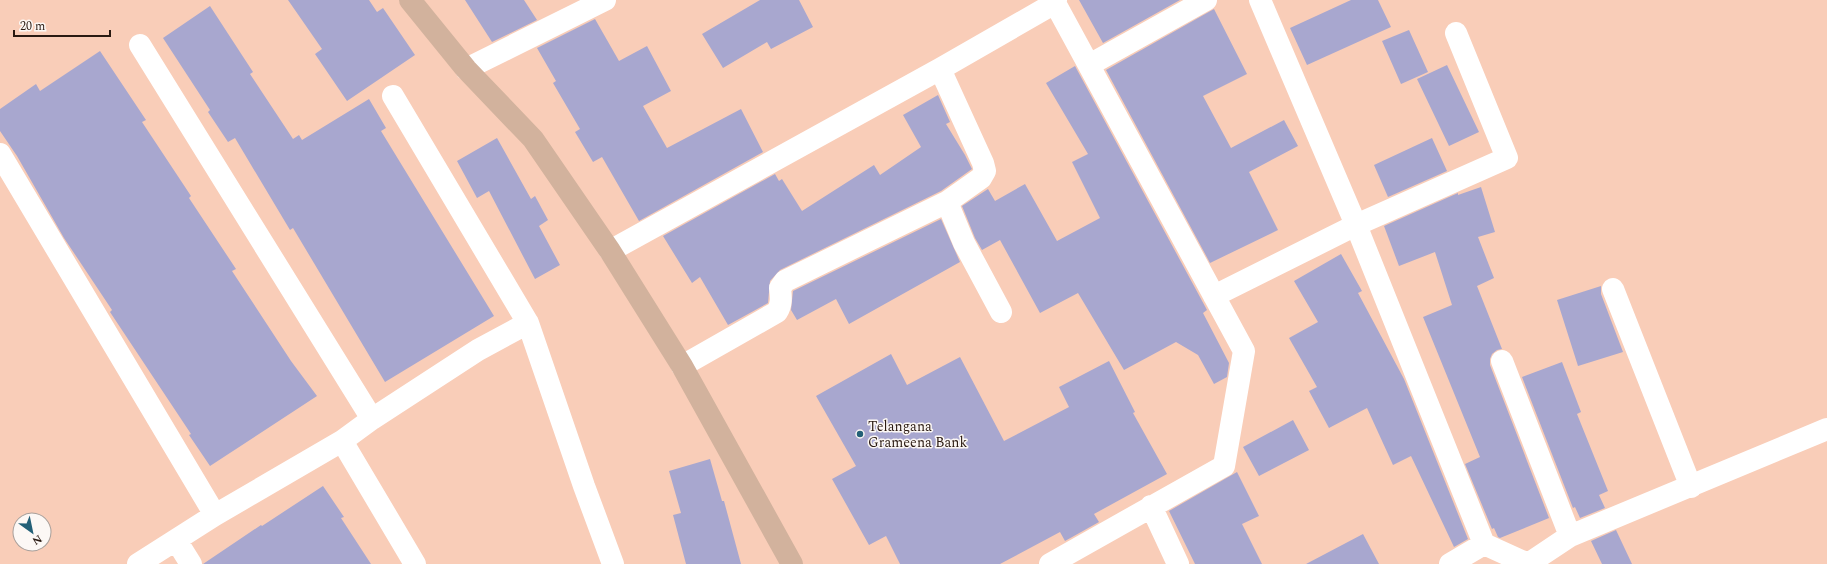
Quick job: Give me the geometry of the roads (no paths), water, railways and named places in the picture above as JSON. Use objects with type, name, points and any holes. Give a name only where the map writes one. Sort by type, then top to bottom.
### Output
[{"type":"main road","points":[[410,0],[466,69],[533,139],[610,251],[682,366],[792,564]]},
{"type":"street","points":[[466,69],[605,0]]},
{"type":"street","points":[[1089,65],[1206,0]]},
{"type":"street","points":[[1260,0],[1356,225],[1484,544],[1528,564],[1570,536],[1691,487],[1827,429]]},
{"type":"street","points":[[610,251],[940,69],[1056,1],[1089,65],[1244,351],[1224,466],[1050,564]]},
{"type":"street","points":[[1214,296],[1356,225],[1507,158],[1456,33]]},
{"type":"street","points":[[140,44],[372,419]]},
{"type":"street","points":[[682,366],[777,312],[781,301],[780,288],[785,281],[947,202],[981,178],[985,171],[983,163],[940,69]]},
{"type":"street","points":[[393,96],[528,323],[584,486],[613,564]]},
{"type":"street","points":[[0,154],[215,515]]},
{"type":"street","points":[[947,202],[964,243],[1001,312]]},
{"type":"street","points":[[1613,289],[1691,487]]},
{"type":"street","points":[[138,564],[215,515],[342,441],[372,419],[478,350],[528,323]]},
{"type":"street","points":[[1502,361],[1570,536]]},
{"type":"street","points":[[342,441],[415,564]]},
{"type":"street","points":[[1152,506],[1178,564]]},
{"type":"street","points":[[176,540],[191,564]]},
{"type":"street","points":[[1450,564],[1484,544]]},
{"type":"place","name":"Telangana Grameena Bank","points":[[860,434]]}]
